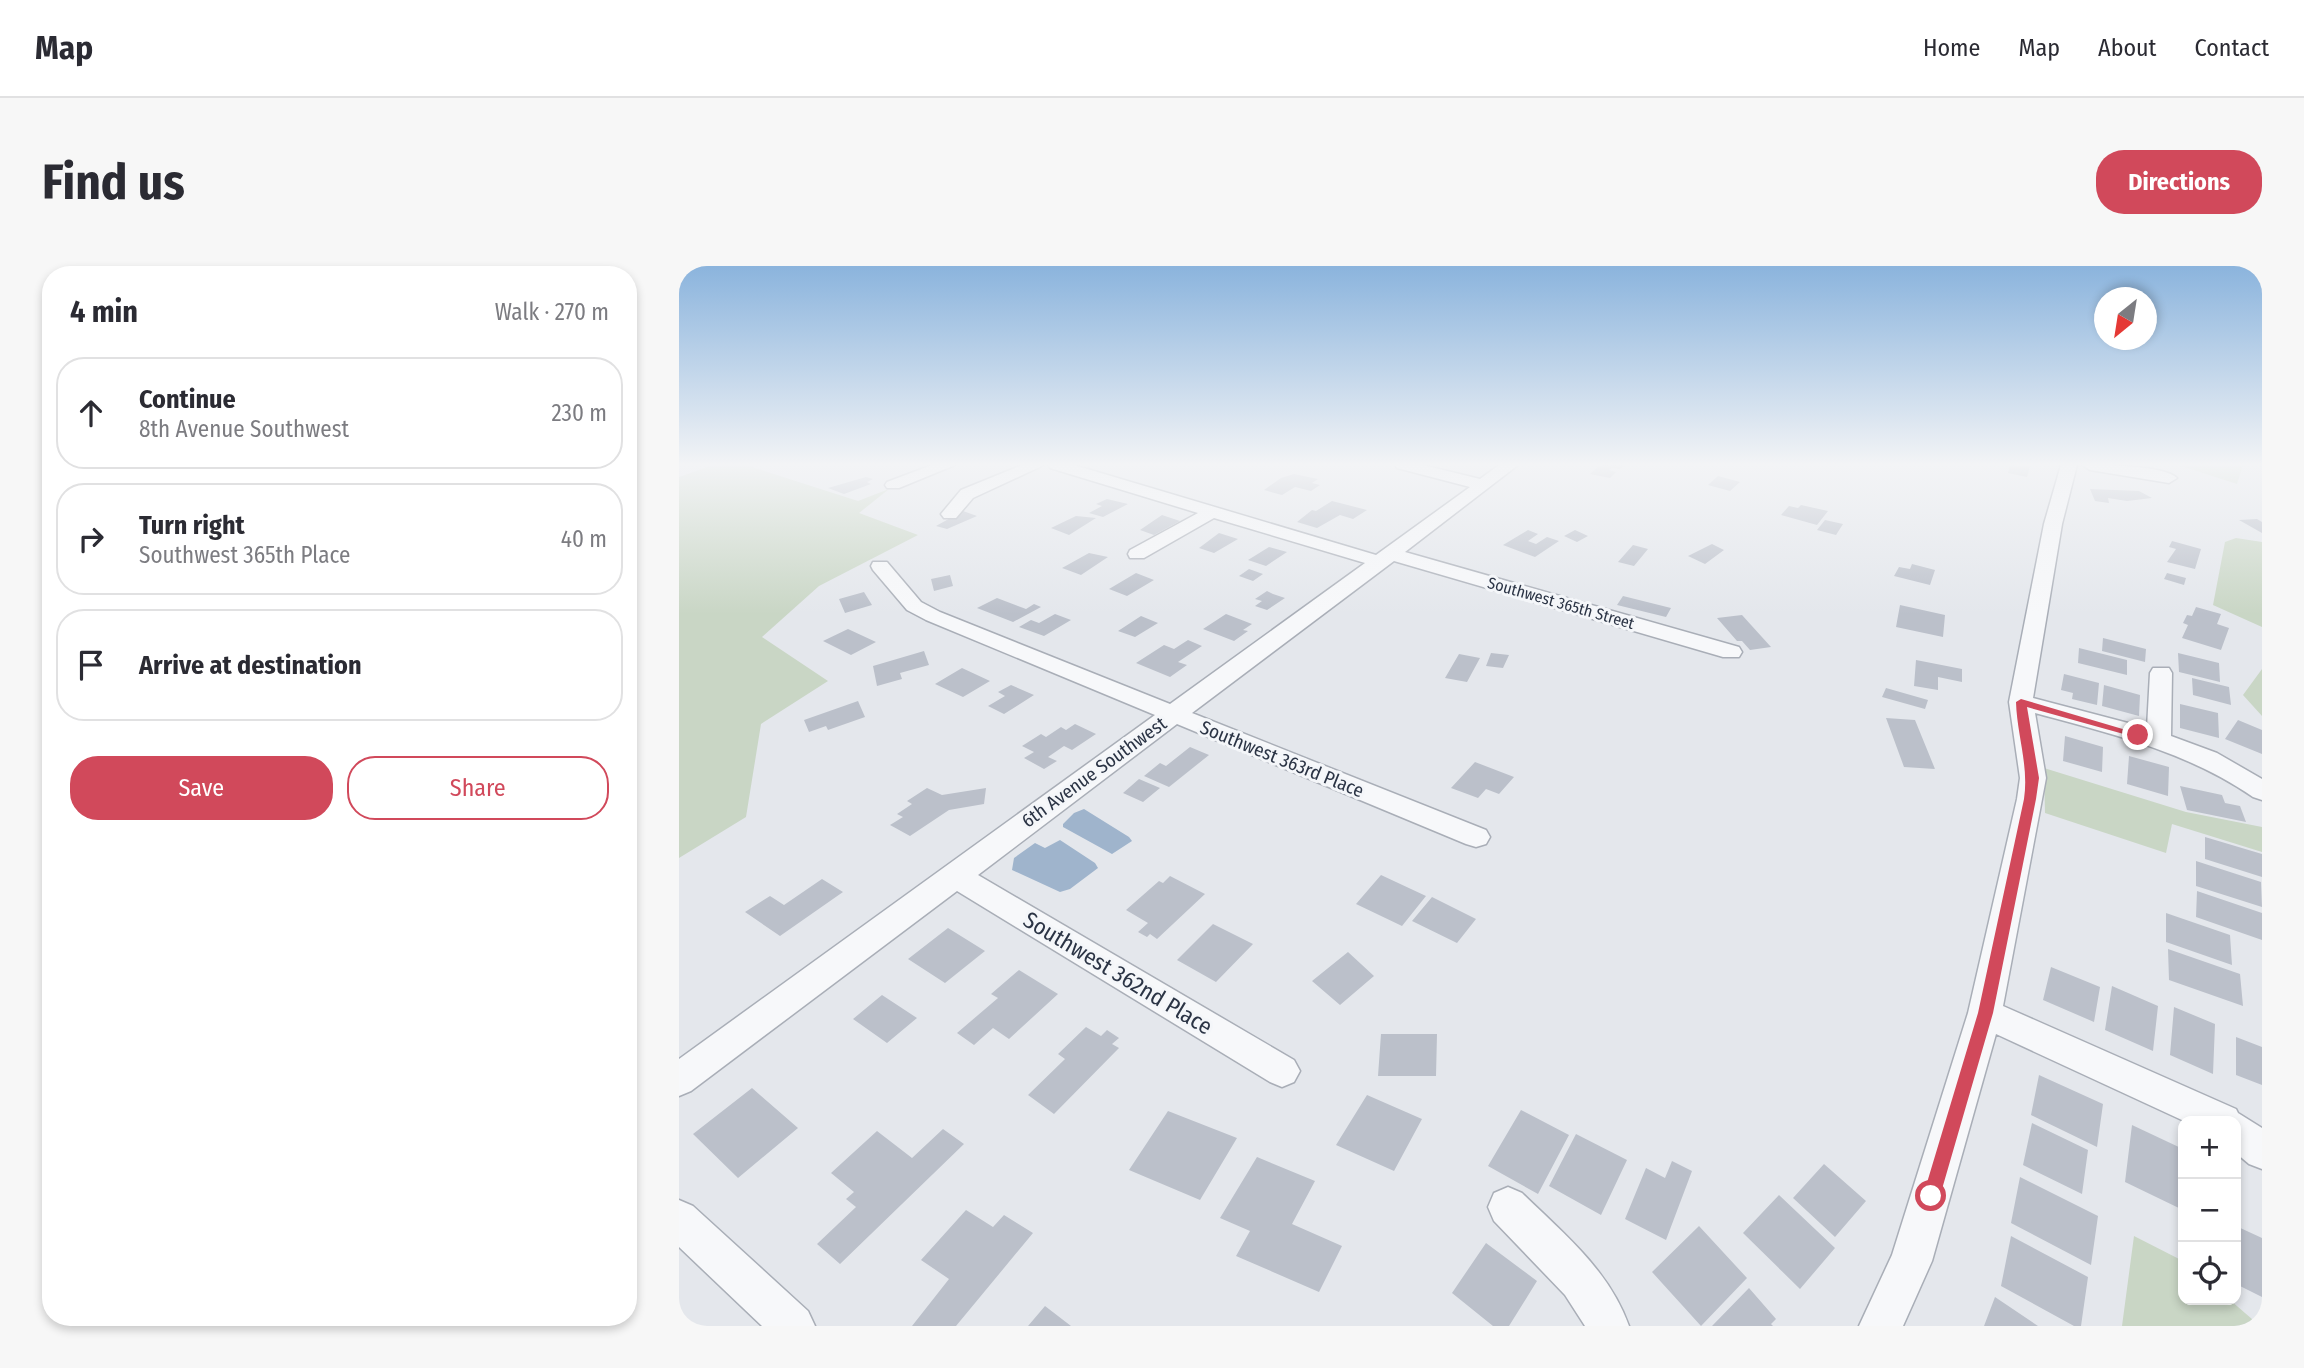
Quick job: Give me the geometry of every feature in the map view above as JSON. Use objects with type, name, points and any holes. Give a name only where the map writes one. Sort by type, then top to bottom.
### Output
[{"type":"street","points":[[1137,554],[1208,514]]},
{"type":"street","name":"Southwest 365th Street","points":[[1221,514],[1731,652]]},
{"type":"street","name":"6th Avenue Southwest","points":[[679,1080],[954,874],[1444,514]]},
{"type":"street","points":[[1881,1326],[1911,1261],[1985,1013],[2032,788],[2033,778],[2021,702],[2056,514]]},
{"type":"street","name":"Southwest 363rd Place","points":[[880,566],[914,606],[933,616],[1476,837]]},
{"type":"street","points":[[2159,741],[2161,673]]},
{"type":"street","points":[[2021,702],[2159,741],[2211,760],[2254,784]]},
{"type":"street","name":"Southwest 362nd Place","points":[[954,874],[1282,1070]]},
{"type":"street","points":[[1985,1013],[2212,1116]]},
{"type":"street","points":[[2241,1134],[2262,1151]]},
{"type":"street","points":[[1508,1207],[1581,1281],[1596,1302],[1607,1326]]},
{"type":"street","points":[[679,1220],[793,1326]]},
{"type":"green space","points":[[679,514],[863,514],[918,535],[819,586],[762,637],[828,681],[761,724],[746,817],[679,858]]},
{"type":"green space","points":[[2236,538],[2262,542],[2262,627],[2213,605],[2225,542]]},
{"type":"green space","points":[[2262,669],[2262,716],[2243,695]]},
{"type":"green space","points":[[2044,768],[2186,812],[2262,827],[2262,852],[2172,824],[2166,853],[2045,813]]},
{"type":"green space","points":[[2134,1236],[2178,1258],[2178,1305],[2236,1305],[2260,1326],[2122,1326]]},
{"type":"water","points":[[1084,809],[1132,841],[1112,854],[1063,827],[1074,813]]},
{"type":"water","points":[[1060,840],[1095,863],[1098,868],[1070,889],[1060,892],[1012,870],[1014,858],[1035,843],[1045,848]]},
{"type":"building","points":[[957,514],[977,516],[947,529],[936,526]]},
{"type":"building","points":[[1306,514],[1360,514],[1353,519],[1340,515],[1317,528],[1297,522]]},
{"type":"building","points":[[1781,514],[1825,514],[1817,525]]},
{"type":"building","points":[[1162,515],[1180,521],[1154,535],[1140,530]]},
{"type":"building","points":[[1076,516],[1096,518],[1069,535],[1051,528]]},
{"type":"building","points":[[2257,519],[2262,522],[2262,533],[2239,520]]},
{"type":"building","points":[[1825,520],[1843,524],[1836,535],[1817,530]]},
{"type":"building","points":[[1528,530],[1538,534],[1528,541],[1536,544],[1547,537],[1559,541],[1535,557],[1503,545]]},
{"type":"building","points":[[1575,530],[1588,536],[1577,542],[1564,536]]},
{"type":"building","points":[[1219,533],[1238,539],[1214,553],[1199,548]]},
{"type":"building","points":[[2172,541],[2201,549],[2195,569],[2167,562],[2176,549],[2169,547]]},
{"type":"building","points":[[1712,544],[1724,550],[1705,564],[1688,556]]},
{"type":"building","points":[[1633,545],[1648,549],[1634,566],[1618,562]]},
{"type":"building","points":[[1269,547],[1287,552],[1266,566],[1248,560]]},
{"type":"building","points":[[1089,553],[1108,557],[1081,575],[1062,568]]},
{"type":"building","points":[[1912,564],[1935,570],[1930,585],[1894,576],[1899,567],[1910,569]]},
{"type":"building","points":[[1249,569],[1263,574],[1253,581],[1239,576]]},
{"type":"building","points":[[1136,573],[1154,580],[1127,596],[1109,589]]},
{"type":"building","points":[[2167,573],[2186,578],[2184,585],[2164,579]]},
{"type":"building","points":[[950,575],[953,586],[934,591],[931,579]]},
{"type":"building","points":[[1267,591],[1285,598],[1267,610],[1255,606],[1262,601],[1255,599]]},
{"type":"building","points":[[864,592],[872,605],[845,613],[839,599]]},
{"type":"building","points":[[1623,596],[1671,608],[1666,617],[1617,605]]},
{"type":"building","points":[[997,598],[1026,609],[1034,604],[1041,607],[1013,622],[977,608]]},
{"type":"building","points":[[1900,605],[1945,615],[1943,637],[1896,627]]},
{"type":"building","points":[[2196,607],[2221,614],[2217,624],[2229,628],[2221,650],[2182,638],[2188,625],[2183,623],[2187,615],[2192,616]]},
{"type":"building","points":[[1055,614],[1071,620],[1044,636],[1019,627],[1031,620],[1039,623]]},
{"type":"building","points":[[1226,614],[1252,624],[1243,630],[1248,631],[1234,641],[1203,629]]},
{"type":"building","points":[[1742,615],[1771,647],[1750,650],[1742,641],[1737,641],[1717,618]]},
{"type":"building","points":[[1141,616],[1158,623],[1135,637],[1118,631]]},
{"type":"building","points":[[848,629],[876,642],[851,655],[823,641]]},
{"type":"building","points":[[2103,638],[2146,649],[2145,662],[2102,651]]},
{"type":"building","points":[[1188,640],[1202,646],[1178,662],[1187,665],[1170,677],[1136,663],[1164,645],[1174,649]]},
{"type":"building","points":[[2079,648],[2127,660],[2127,675],[2078,663]]},
{"type":"building","points":[[924,651],[929,665],[900,673],[902,679],[877,686],[873,666]]},
{"type":"building","points":[[1491,653],[1509,655],[1503,668],[1486,666]]},
{"type":"building","points":[[2178,653],[2219,663],[2220,682],[2179,672]]},
{"type":"building","points":[[1459,654],[1480,658],[1467,682],[1445,678]]},
{"type":"building","points":[[1916,660],[1962,669],[1962,682],[1938,677],[1938,690],[1914,686]]},
{"type":"building","points":[[962,668],[990,681],[963,697],[935,684]]},
{"type":"building","points":[[2064,674],[2099,683],[2097,705],[2072,699],[2073,693],[2061,690]]},
{"type":"building","points":[[2192,678],[2229,687],[2231,705],[2193,695]]},
{"type":"building","points":[[1011,685],[1034,695],[1004,714],[988,706],[1005,696],[998,692]]},
{"type":"building","points":[[2104,685],[2140,695],[2139,716],[2102,706]]},
{"type":"building","points":[[1886,688],[1928,700],[1925,709],[1882,697]]},
{"type":"building","points":[[858,701],[865,717],[828,730],[826,726],[809,732],[804,720]]},
{"type":"building","points":[[2180,704],[2218,713],[2219,738],[2180,728]]},
{"type":"building","points":[[1886,718],[1915,720],[1935,769],[1904,767]]},
{"type":"building","points":[[2238,720],[2262,730],[2262,754],[2225,739]]},
{"type":"building","points":[[1075,724],[1096,734],[1072,750],[1064,746],[1048,757],[1057,761],[1044,769],[1024,758],[1034,752],[1022,746],[1041,734],[1046,737],[1061,727],[1066,730]]},
{"type":"building","points":[[2065,736],[2103,747],[2102,772],[2063,761]]},
{"type":"building","points":[[1190,747],[1209,755],[1169,787],[1144,776],[1160,763],[1166,766]]},
{"type":"building","points":[[2129,756],[2169,767],[2168,796],[2127,784]]},
{"type":"building","points":[[1475,762],[1514,777],[1499,794],[1486,789],[1478,798],[1451,788]]},
{"type":"building","points":[[1139,779],[1160,788],[1143,802],[1123,793]]},
{"type":"building","points":[[2180,786],[2222,795],[2225,803],[2240,806],[2246,822],[2187,810]]},
{"type":"building","points":[[927,788],[942,795],[986,788],[984,804],[949,810],[910,836],[890,825],[903,817],[897,814],[912,804],[907,801]]},
{"type":"building","points":[[2205,837],[2262,854],[2262,877],[2205,859]]},
{"type":"building","points":[[2196,861],[2261,882],[2262,907],[2196,886]]},
{"type":"building","points":[[1381,875],[1426,896],[1402,926],[1356,904]]},
{"type":"building","points":[[1170,876],[1205,894],[1157,939],[1150,934],[1147,937],[1138,932],[1148,923],[1126,910],[1159,881],[1163,883]]},
{"type":"building","points":[[822,879],[843,892],[780,936],[745,912],[770,896],[784,905]]},
{"type":"building","points":[[2197,891],[2262,913],[2262,940],[2196,917]]},
{"type":"building","points":[[1432,897],[1476,919],[1457,943],[1412,921]]},
{"type":"building","points":[[2166,913],[2230,935],[2232,965],[2166,942]]},
{"type":"building","points":[[1213,924],[1253,944],[1216,982],[1177,960]]},
{"type":"building","points":[[948,928],[985,951],[945,983],[908,959]]},
{"type":"building","points":[[2168,949],[2240,974],[2243,1006],[2169,980]]},
{"type":"building","points":[[1348,952],[1374,976],[1340,1005],[1312,981]]},
{"type":"building","points":[[2051,967],[2100,987],[2094,1022],[2043,1000]]},
{"type":"building","points":[[1019,970],[1058,994],[1009,1039],[993,1028],[974,1045],[957,1033],[998,998],[991,994]]},
{"type":"building","points":[[2112,986],[2158,1006],[2153,1051],[2105,1030]]},
{"type":"building","points":[[882,995],[917,1018],[887,1043],[853,1019]]},
{"type":"building","points":[[2174,1007],[2215,1024],[2213,1074],[2170,1055]]},
{"type":"building","points":[[1086,1027],[1101,1036],[1107,1030],[1119,1038],[1112,1044],[1119,1048],[1054,1114],[1028,1095],[1065,1059],[1058,1054]]},
{"type":"building","points":[[1381,1034],[1437,1034],[1436,1076],[1378,1076]]},
{"type":"building","points":[[2236,1037],[2262,1047],[2262,1085],[2236,1075]]},
{"type":"building","points":[[2039,1075],[2103,1104],[2097,1147],[2031,1115]]},
{"type":"building","points":[[752,1088],[798,1128],[738,1178],[693,1134]]},
{"type":"building","points":[[1367,1095],[1422,1119],[1394,1171],[1336,1145]]},
{"type":"building","points":[[1521,1110],[1569,1135],[1538,1194],[1488,1166]]},
{"type":"building","points":[[1168,1111],[1237,1138],[1200,1200],[1129,1170]]},
{"type":"building","points":[[2032,1123],[2088,1150],[2082,1194],[2023,1165]]},
{"type":"building","points":[[2132,1125],[2178,1147],[2178,1208],[2125,1182]]},
{"type":"building","points":[[943,1129],[964,1144],[840,1264],[817,1244],[856,1207],[846,1199],[854,1192],[831,1173],[877,1131],[912,1158]]},
{"type":"building","points":[[1576,1134],[1627,1160],[1601,1215],[1549,1186]]},
{"type":"building","points":[[1257,1157],[1315,1181],[1292,1224],[1342,1246],[1319,1292],[1236,1256],[1250,1231],[1220,1218]]},
{"type":"building","points":[[1672,1161],[1692,1171],[1666,1240],[1625,1219],[1646,1168],[1665,1178]]},
{"type":"building","points":[[1824,1164],[1866,1201],[1835,1237],[1793,1198]]},
{"type":"building","points":[[2020,1177],[2098,1216],[2091,1265],[2011,1223]]},
{"type":"building","points":[[1779,1195],[1835,1248],[1800,1289],[1743,1233]]},
{"type":"building","points":[[966,1210],[993,1227],[1004,1215],[1033,1233],[956,1326],[912,1326],[949,1279],[921,1260]]},
{"type":"building","points":[[1699,1226],[1747,1278],[1701,1326],[1652,1272]]},
{"type":"building","points":[[2241,1228],[2262,1238],[2262,1297],[2241,1286]]},
{"type":"building","points":[[2011,1236],[2088,1277],[2081,1326],[2074,1326],[2001,1286]]},
{"type":"building","points":[[1486,1243],[1537,1281],[1509,1326],[1493,1326],[1452,1293]]},
{"type":"building","points":[[1749,1288],[1776,1319],[1771,1324],[1773,1326],[1712,1326]]},
{"type":"building","points":[[1995,1297],[2038,1326],[1984,1326]]},
{"type":"building","points":[[1045,1306],[1071,1326],[1028,1326]]},
{"type":"route","points":[[1931,1196],[1985,1013],[2030,799],[2033,778],[2021,702],[2138,735]]}]
